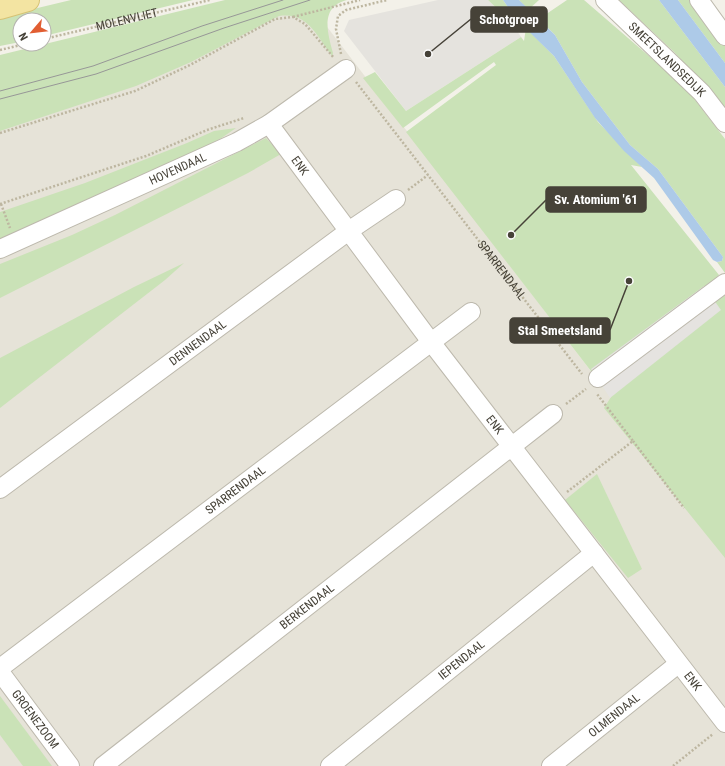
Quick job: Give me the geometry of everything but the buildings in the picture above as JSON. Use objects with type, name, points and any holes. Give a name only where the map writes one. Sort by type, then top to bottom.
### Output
[{"type":"main road","points":[[0,8],[28,0]]},
{"type":"street","name":"SMEETSLANDSEDIJK","points":[[605,0],[702,93],[725,124]]},
{"type":"street","points":[[699,0],[725,36]]},
{"type":"street","name":"HOVENDAAL","points":[[7,246],[208,157],[269,124],[341,64]]},
{"type":"street","name":"ENK","points":[[269,124],[350,230],[431,342],[722,720]]},
{"type":"street","name":"DENNENDAAL","points":[[0,489],[350,230],[396,199]]},
{"type":"street","points":[[594,381],[725,283]]},
{"type":"street","name":"SPARRENDAAL","points":[[0,668],[471,312]]},
{"type":"street","points":[[511,447],[553,414]]},
{"type":"street","name":"BERKENDAAL","points":[[103,766],[511,447]]},
{"type":"street","name":"IEPENDAAL","points":[[330,766],[594,553]]},
{"type":"street","name":"OLMENDAAL","points":[[551,766],[678,664]]},
{"type":"street","name":"GROENEZOOM","points":[[0,672],[70,766]]},
{"type":"path","name":"MOLENVLIET","points":[[52,37],[210,0]]},
{"type":"path","points":[[0,133],[135,91],[190,65],[275,19],[293,17],[360,0]]},
{"type":"path","points":[[341,64],[341,51],[336,29],[338,16],[346,10],[387,0]]},
{"type":"path","name":"SPARRENDAAL","points":[[293,17],[305,24],[341,64],[428,175],[594,381],[633,441],[684,508]]},
{"type":"path","points":[[0,50],[12,47]]},
{"type":"path","points":[[7,246],[0,204],[146,156],[206,130],[242,118],[269,124]]},
{"type":"path","points":[[396,199],[428,175]]},
{"type":"path","points":[[553,414],[594,381]]},
{"type":"path","points":[[554,502],[633,441]]},
{"type":"path","points":[[673,766],[722,720]]},
{"type":"shaded area","points":[[438,0],[488,0],[512,23],[521,37],[406,111],[344,31],[349,20]]},
{"type":"shaded area","points":[[308,2],[725,546],[725,766],[0,766],[0,105]]},
{"type":"shaded area","points":[[704,286],[721,310],[610,398],[591,369]]},
{"type":"green space","points":[[71,0],[193,0],[52,34],[52,12],[21,12]]},
{"type":"green space","points":[[225,0],[347,0],[338,4],[332,9],[329,15],[328,30],[333,53],[332,56],[316,33],[304,21],[289,16],[279,16],[191,62],[136,86],[0,131],[0,55],[12,52],[52,52],[52,42]]},
{"type":"green space","points":[[488,0],[503,0],[517,20],[512,23]]},
{"type":"green space","points":[[519,0],[539,0],[528,10]]},
{"type":"green space","points":[[567,0],[584,0],[686,88],[725,139],[725,273],[717,262],[722,261],[723,257],[658,169],[630,145],[582,82],[555,35],[539,19]]},
{"type":"green space","points":[[619,0],[659,0],[725,87],[725,108],[674,52]]},
{"type":"green space","points":[[678,0],[691,0],[725,46],[725,63]]},
{"type":"green space","points":[[12,14],[12,44],[0,46],[0,17]]},
{"type":"green space","points":[[526,28],[554,56],[598,122],[642,167],[631,165],[719,275],[717,277],[725,288],[725,558],[604,408],[611,397],[406,132],[496,65],[494,62],[403,128],[363,78],[375,72],[406,111],[521,37],[524,41]]},
{"type":"green space","points":[[236,128],[220,139],[163,168],[0,241],[0,212],[85,183],[214,131]]},
{"type":"green space","points":[[266,138],[281,154],[248,173],[0,298],[0,264],[72,235],[115,215]]},
{"type":"green space","points":[[184,263],[165,280],[0,408],[0,358],[134,287]]},
{"type":"green space","points":[[597,474],[642,569],[628,578],[565,500]]},
{"type":"green space","points":[[0,696],[52,766],[23,766],[0,735]]},
{"type":"water","points":[[503,0],[519,0],[555,35],[582,82],[630,145],[658,169],[723,257],[722,261],[717,262],[713,260],[654,178],[624,151],[595,118],[554,56],[517,20]]},
{"type":"water","points":[[659,0],[678,0],[725,63],[725,87]]},
{"type":"tram line","points":[[0,91],[93,66],[202,26],[283,0]]},
{"type":"tram line","points":[[0,99],[96,74],[224,28],[310,0]]},
{"type":"place","name":"Schotgroep","points":[[428,54]]},
{"type":"place","name":"Sv. Atomium '61","points":[[511,235]]},
{"type":"place","name":"Stal Smeetsland","points":[[629,281]]}]
